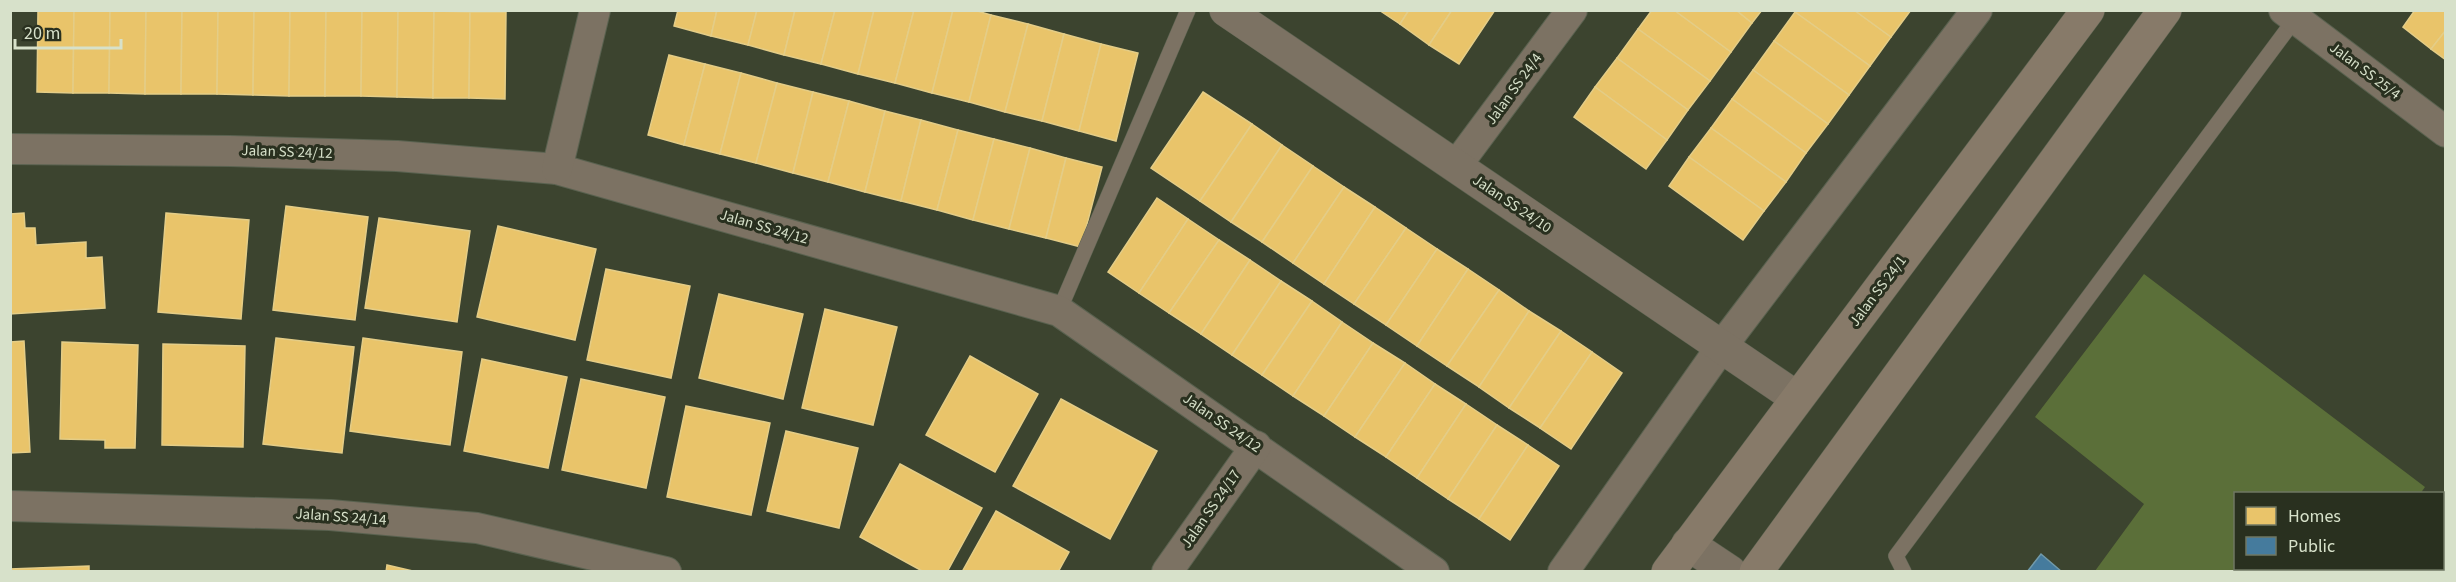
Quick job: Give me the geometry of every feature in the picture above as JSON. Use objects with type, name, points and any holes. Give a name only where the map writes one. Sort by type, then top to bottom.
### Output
[{"type":"main road","name":"Jalan SS 24/1","points":[[1668,572],[2088,10]]},
{"type":"main road","points":[[1756,572],[2165,10]]},
{"type":"street","points":[[557,169],[595,10]]},
{"type":"street","name":"Jalan SS 24/10","points":[[1226,10],[1797,398]]},
{"type":"street","name":"Jalan SS 24/4","points":[[1456,166],[1572,10]]},
{"type":"street","points":[[1563,572],[1722,346],[1977,10]]},
{"type":"street","name":"Jalan SS 25/4","points":[[2294,13],[2445,132]]},
{"type":"street","name":"Jalan SS 24/12","points":[[10,149],[230,151],[397,156],[557,169],[1059,311],[1434,572]]},
{"type":"street","name":"Jalan SS 24/17","points":[[1167,572],[1256,446]]},
{"type":"street","name":"Jalan SS 24/14","points":[[10,506],[330,515],[477,528],[666,572]]},
{"type":"street","points":[[1688,544],[1730,572]]},
{"type":"lane","points":[[1059,311],[1188,10]]},
{"type":"lane","points":[[1904,572],[1896,556],[2294,13]]},
{"type":"green space","points":[[2144,274],[2425,487],[2421,492],[2234,492],[2234,570],[2362,571],[2095,571],[2144,504],[2035,417]]},
{"type":"building: Homes","points":[[38,10],[74,10],[73,93],[37,92]]},
{"type":"building: Homes","points":[[74,10],[110,10],[109,93],[73,93]]},
{"type":"building: Homes","points":[[110,10],[146,10],[145,94],[109,93]]},
{"type":"building: Homes","points":[[146,10],[182,10],[181,94],[145,94]]},
{"type":"building: Homes","points":[[182,10],[218,10],[217,94],[181,94]]},
{"type":"building: Homes","points":[[218,10],[254,10],[253,95],[217,94]]},
{"type":"building: Homes","points":[[254,10],[290,10],[289,96],[253,95]]},
{"type":"building: Homes","points":[[290,10],[326,10],[325,96],[289,96]]},
{"type":"building: Homes","points":[[326,10],[362,10],[361,96],[325,96]]},
{"type":"building: Homes","points":[[362,10],[398,11],[397,97],[361,96]]},
{"type":"building: Homes","points":[[678,10],[717,10],[711,36],[674,26]]},
{"type":"building: Homes","points":[[717,10],[757,10],[748,45],[711,36]]},
{"type":"building: Homes","points":[[757,10],[795,10],[784,55],[748,45]]},
{"type":"building: Homes","points":[[795,10],[835,10],[821,64],[784,55]]},
{"type":"building: Homes","points":[[835,10],[874,10],[858,74],[821,64]]},
{"type":"building: Homes","points":[[874,10],[914,10],[895,83],[858,74]]},
{"type":"building: Homes","points":[[914,10],[953,10],[932,93],[895,83]]},
{"type":"building: Homes","points":[[953,10],[974,10],[991,15],[969,102],[932,93]]},
{"type":"building: Homes","points":[[1379,10],[1409,10],[1400,24]]},
{"type":"building: Homes","points":[[1409,10],[1452,10],[1429,45],[1400,24]]},
{"type":"building: Homes","points":[[1452,10],[1495,10],[1459,64],[1429,45]]},
{"type":"building: Homes","points":[[1652,10],[1674,10],[1731,52],[1710,81],[1638,29]]},
{"type":"building: Homes","points":[[1674,10],[1736,10],[1752,23],[1731,52]]},
{"type":"building: Homes","points":[[1736,10],[1762,10],[1752,23]]},
{"type":"building: Homes","points":[[1797,10],[1854,10],[1891,37],[1870,66],[1795,12]]},
{"type":"building: Homes","points":[[1854,10],[1911,10],[1891,37]]},
{"type":"building: Homes","points":[[2415,10],[2446,10],[2446,30],[2431,49],[2403,27]]},
{"type":"building: Homes","points":[[398,11],[434,11],[433,98],[397,97]]},
{"type":"building: Homes","points":[[434,11],[470,12],[469,98],[433,98]]},
{"type":"building: Homes","points":[[470,12],[506,12],[505,99],[469,98]]},
{"type":"building: Homes","points":[[1795,12],[1870,66],[1849,95],[1774,41]]},
{"type":"building: Homes","points":[[991,15],[1028,24],[1005,112],[969,102]]},
{"type":"building: Homes","points":[[1028,24],[1064,34],[1042,121],[1005,112]]},
{"type":"building: Homes","points":[[1638,29],[1710,81],[1688,110],[1617,58]]},
{"type":"building: Homes","points":[[2446,30],[2446,60],[2431,49]]},
{"type":"building: Homes","points":[[1064,34],[1101,44],[1079,131],[1042,121]]},
{"type":"building: Homes","points":[[1774,41],[1849,95],[1828,124],[1753,70]]},
{"type":"building: Homes","points":[[1101,44],[1138,53],[1116,141],[1079,131]]},
{"type":"building: Homes","points":[[669,55],[705,64],[684,145],[648,135]]},
{"type":"building: Homes","points":[[1617,58],[1688,110],[1667,140],[1595,87]]},
{"type":"building: Homes","points":[[705,64],[741,73],[720,154],[684,145]]},
{"type":"building: Homes","points":[[1753,70],[1828,124],[1806,153],[1732,99]]},
{"type":"building: Homes","points":[[741,73],[777,83],[756,163],[720,154]]},
{"type":"building: Homes","points":[[777,83],[813,92],[793,173],[756,163]]},
{"type":"building: Homes","points":[[1595,87],[1667,140],[1646,169],[1574,117]]},
{"type":"building: Homes","points":[[813,92],[849,101],[828,182],[793,173]]},
{"type":"building: Homes","points":[[1203,92],[1252,124],[1200,201],[1151,168]]},
{"type":"building: Homes","points":[[1732,99],[1806,153],[1786,182],[1711,128]]},
{"type":"building: Homes","points":[[849,101],[885,111],[865,192],[828,182]]},
{"type":"building: Homes","points":[[885,111],[921,120],[901,201],[865,192]]},
{"type":"building: Homes","points":[[921,120],[958,130],[937,210],[901,201]]},
{"type":"building: Homes","points":[[1252,124],[1282,145],[1231,222],[1200,201]]},
{"type":"building: Homes","points":[[1711,128],[1786,182],[1764,211],[1689,157]]},
{"type":"building: Homes","points":[[958,130],[994,139],[973,220],[937,210]]},
{"type":"building: Homes","points":[[994,139],[1030,148],[1009,229],[973,220]]},
{"type":"building: Homes","points":[[1282,145],[1313,166],[1262,242],[1231,222]]},
{"type":"building: Homes","points":[[1030,148],[1066,158],[1046,238],[1009,229]]},
{"type":"building: Homes","points":[[1689,157],[1764,211],[1743,240],[1669,186]]},
{"type":"building: Homes","points":[[1066,158],[1102,167],[1081,247],[1046,238]]},
{"type":"building: Homes","points":[[1313,166],[1344,187],[1293,263],[1262,242]]},
{"type":"building: Homes","points":[[1344,187],[1375,207],[1324,284],[1293,263]]},
{"type":"building: Homes","points":[[1157,198],[1188,219],[1139,293],[1108,272]]},
{"type":"building: Homes","points":[[286,206],[368,217],[355,320],[273,310]]},
{"type":"building: Homes","points":[[1375,207],[1406,228],[1354,304],[1324,284]]},
{"type":"building: Homes","points":[[24,213],[25,228],[35,228],[36,245],[86,242],[86,258],[102,257],[105,308],[10,314],[10,214]]},
{"type":"building: Homes","points":[[166,213],[249,220],[241,319],[158,312]]},
{"type":"building: Homes","points":[[379,218],[470,231],[457,322],[365,308]]},
{"type":"building: Homes","points":[[1188,219],[1219,240],[1169,313],[1139,293]]},
{"type":"building: Homes","points":[[498,226],[596,249],[575,340],[477,317]]},
{"type":"building: Homes","points":[[1406,228],[1437,249],[1386,325],[1354,304]]},
{"type":"building: Homes","points":[[1219,240],[1250,260],[1201,334],[1169,313]]},
{"type":"building: Homes","points":[[1437,249],[1468,269],[1417,346],[1386,325]]},
{"type":"building: Homes","points":[[1250,260],[1281,281],[1232,355],[1201,334]]},
{"type":"building: Homes","points":[[606,269],[690,286],[671,378],[587,360]]},
{"type":"building: Homes","points":[[1468,269],[1499,290],[1447,366],[1417,346]]},
{"type":"building: Homes","points":[[1281,281],[1312,301],[1262,375],[1232,355]]},
{"type":"building: Homes","points":[[1499,290],[1529,311],[1479,387],[1447,366]]},
{"type":"building: Homes","points":[[719,294],[803,314],[783,399],[699,378]]},
{"type":"building: Homes","points":[[1312,301],[1342,322],[1293,396],[1262,375]]},
{"type":"building: Homes","points":[[825,309],[897,327],[873,425],[802,408]]},
{"type":"building: Homes","points":[[1529,311],[1561,331],[1509,408],[1479,387]]},
{"type":"building: Homes","points":[[1342,322],[1373,343],[1324,416],[1293,396]]},
{"type":"building: Homes","points":[[1561,331],[1592,352],[1540,428],[1509,408]]},
{"type":"building: Homes","points":[[276,338],[354,347],[342,453],[263,444]]},
{"type":"building: Homes","points":[[363,338],[462,352],[450,445],[350,431]]},
{"type":"building: Homes","points":[[24,341],[30,452],[10,453],[10,342]]},
{"type":"building: Homes","points":[[62,342],[138,345],[135,448],[105,448],[105,440],[60,439]]},
{"type":"building: Homes","points":[[1373,343],[1405,363],[1355,437],[1324,416]]},
{"type":"building: Homes","points":[[163,344],[245,346],[243,447],[162,445]]},
{"type":"building: Homes","points":[[1592,352],[1622,373],[1571,449],[1540,428]]},
{"type":"building: Homes","points":[[970,356],[1038,394],[995,472],[926,435]]},
{"type":"building: Homes","points":[[482,359],[567,377],[548,468],[464,451]]},
{"type":"building: Homes","points":[[1405,363],[1435,384],[1386,457],[1355,437]]},
{"type":"building: Homes","points":[[581,379],[665,397],[646,488],[562,470]]},
{"type":"building: Homes","points":[[1435,384],[1466,404],[1417,478],[1386,457]]},
{"type":"building: Homes","points":[[1061,399],[1157,451],[1110,539],[1013,486]]},
{"type":"building: Homes","points":[[1466,404],[1497,425],[1448,499],[1417,478]]},
{"type":"building: Homes","points":[[686,406],[770,423],[751,515],[667,497]]},
{"type":"building: Homes","points":[[1497,425],[1528,445],[1479,519],[1448,499]]},
{"type":"building: Homes","points":[[786,431],[858,448],[839,528],[767,511]]},
{"type":"building: Homes","points":[[1528,445],[1559,466],[1510,540],[1479,519]]},
{"type":"building: Homes","points":[[900,464],[982,508],[947,572],[924,572],[860,537]]},
{"type":"building: Homes","points":[[996,511],[1069,552],[1058,572],[962,572]]},
{"type":"building: Homes","points":[[387,565],[417,572],[386,572]]},
{"type":"building: Homes","points":[[89,566],[89,572],[10,572],[10,569]]},
{"type":"building: Public","points":[[2041,554],[2062,572],[2027,572]]}]
